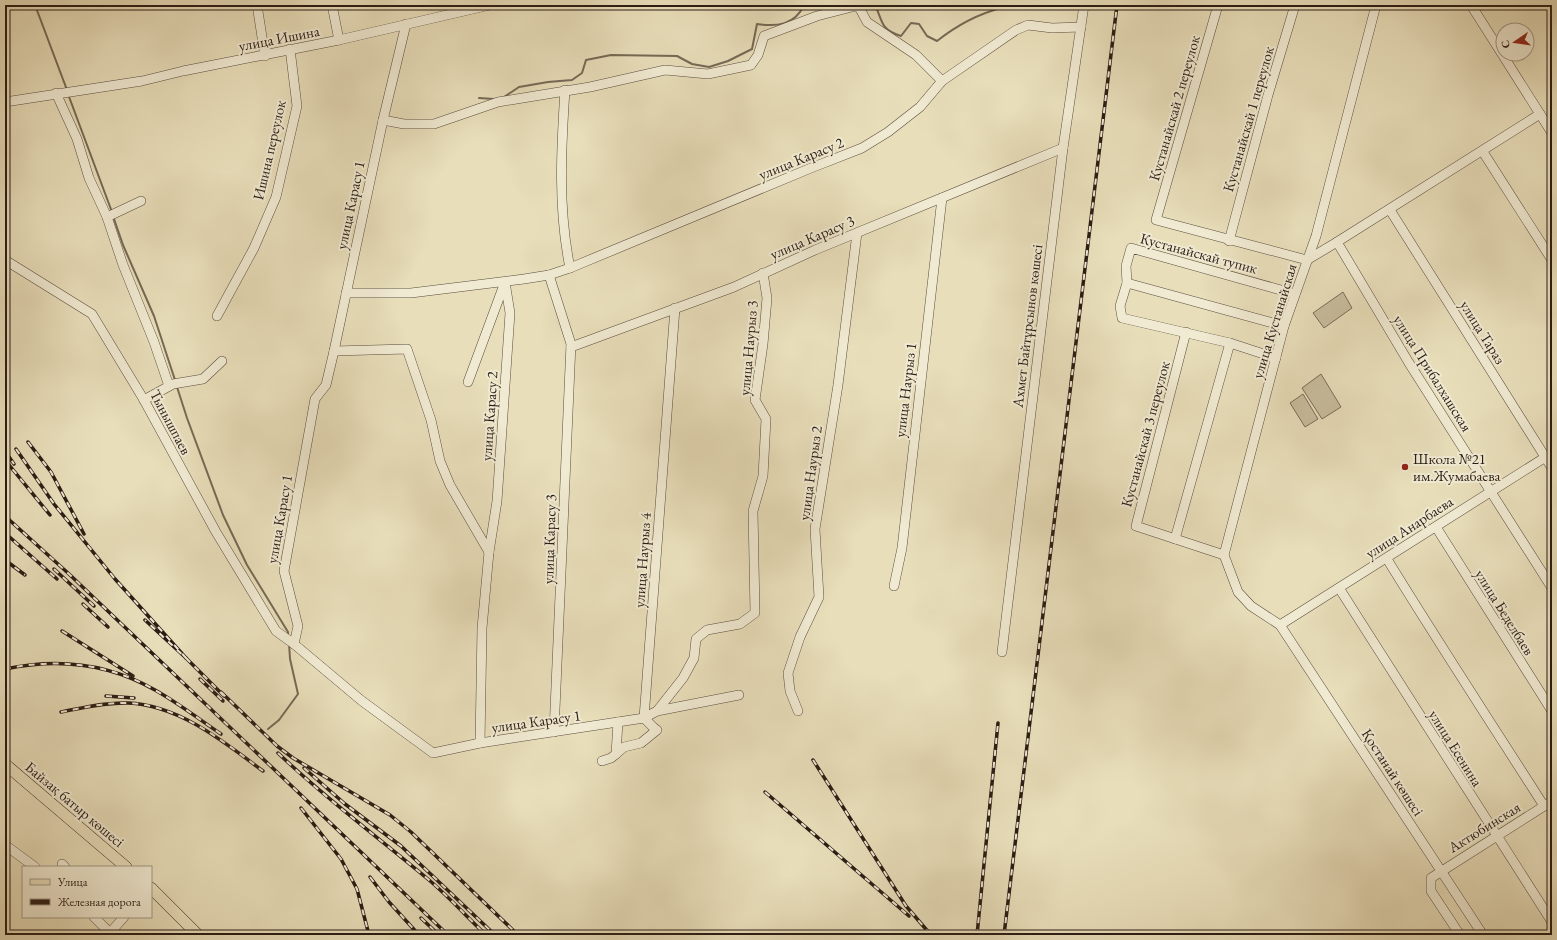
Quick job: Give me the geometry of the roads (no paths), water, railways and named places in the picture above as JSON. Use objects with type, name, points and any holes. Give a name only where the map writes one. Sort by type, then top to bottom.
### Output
[{"type":"main road","name":"Байзақ батыр көшесі","points":[[5,764],[125,866]]},
{"type":"main road","points":[[152,889],[198,935]]},
{"type":"street","points":[[257,5],[265,56]]},
{"type":"street","points":[[332,5],[339,40]]},
{"type":"street","name":"улица Ишина","points":[[56,93],[142,81],[183,71],[265,56],[290,49],[339,40],[490,5]]},
{"type":"street","name":"Ахмет Байтұрсынов көшесі","points":[[1002,652],[1063,148],[1084,5]]},
{"type":"street","name":"Кустанайскай 2 переулок","points":[[1156,220],[1218,5]]},
{"type":"street","name":"Кустанайскай 1 переулок","points":[[1229,241],[1268,95],[1295,5]]},
{"type":"street","name":"улица Кустанайская","points":[[1224,555],[1284,326],[1316,236],[1376,5]]},
{"type":"street","points":[[1471,5],[1552,133]]},
{"type":"street","points":[[382,120],[404,124],[434,124],[498,102],[564,90],[590,87],[665,70],[708,74],[750,65],[758,55],[764,36],[817,16],[852,7],[859,7],[867,22],[916,55],[942,81]]},
{"type":"street","name":"улица Карасу 1","points":[[406,24],[382,120],[326,385],[316,399],[284,571],[298,626],[294,644],[362,701],[433,753],[480,743],[644,718]]},
{"type":"street","name":"улица Карасу 2","points":[[346,293],[412,293],[505,282],[549,275],[570,268],[862,148],[888,132],[920,107],[942,81],[1016,30],[1028,25],[1052,28],[1081,27]]},
{"type":"street","name":"Ишина переулок","points":[[217,316],[254,248],[276,197],[297,106],[290,49]]},
{"type":"street","points":[[564,90],[561,148],[561,201],[564,239],[570,268]]},
{"type":"street","points":[[5,102],[56,93],[77,139],[89,178],[107,217],[121,259],[175,384]]},
{"type":"street","points":[[1308,260],[1483,152],[1540,114]]},
{"type":"street","name":"улица Карасу 3","points":[[571,347],[734,287],[857,233],[1063,148]]},
{"type":"street","points":[[1483,152],[1552,260]]},
{"type":"street","name":"улица Наурыз 1","points":[[894,586],[902,548],[942,198]]},
{"type":"street","points":[[107,217],[141,201]]},
{"type":"street","name":"улица Тараз","points":[[1390,210],[1548,455],[1552,468]]},
{"type":"street","name":"Кустанайскай тупик","points":[[1156,220],[1229,241],[1308,260]]},
{"type":"street","name":"улица Наурыз 2","points":[[798,711],[790,691],[788,673],[800,637],[819,597],[815,529],[838,385],[857,233]]},
{"type":"street","name":"улица Прибалхашская","points":[[1337,242],[1410,363],[1552,588]]},
{"type":"street","name":"Кустанайскай тупик","points":[[1276,358],[1186,332],[1122,318],[1120,306],[1127,284],[1126,266],[1131,248],[1295,294]]},
{"type":"street","name":"Тынышпаев","points":[[5,260],[92,314],[144,400],[216,532],[276,631],[294,644]]},
{"type":"street","name":"улица Наурыз 3","points":[[657,711],[682,678],[694,658],[696,639],[707,630],[740,624],[755,613],[753,510],[763,476],[766,419],[754,400],[763,344],[766,298],[763,273]]},
{"type":"street","name":"улица Карасу 3","points":[[549,275],[571,347],[554,732]]},
{"type":"street","name":"улица Карасу 2","points":[[468,382],[505,282]]},
{"type":"street","name":"улица Карасу 2","points":[[480,743],[482,628],[489,552],[497,501],[510,314],[505,282]]},
{"type":"street","points":[[1127,284],[1284,326]]},
{"type":"street","name":"улица Наурыз 4","points":[[644,718],[676,308]]},
{"type":"street","name":"Кустанайскай 3 переулок","points":[[1186,332],[1136,526],[1224,555]]},
{"type":"street","points":[[1175,539],[1230,344]]},
{"type":"street","points":[[334,351],[370,352],[407,350],[431,420],[440,461],[450,485],[489,552]]},
{"type":"street","points":[[144,400],[175,384],[203,379],[222,361]]},
{"type":"street","name":"улица Анарбаева","points":[[1280,625],[1548,455]]},
{"type":"street","name":"улица Беделбаев","points":[[1436,527],[1552,711]]},
{"type":"street","points":[[1224,555],[1238,592],[1251,606],[1280,625]]},
{"type":"street","points":[[1386,559],[1446,656],[1463,678],[1548,803]]},
{"type":"street","name":"улица Есенина","points":[[1339,588],[1496,837],[1552,922]]},
{"type":"street","name":"Қостанай көшесі","points":[[1280,625],[1386,788],[1442,870],[1483,935]]},
{"type":"street","points":[[602,761],[611,758],[624,747],[641,743],[657,730],[644,718],[657,711],[739,695]]},
{"type":"street","points":[[616,754],[618,722]]},
{"type":"street","name":"Актюбинская","points":[[1460,935],[1432,891],[1431,878],[1548,803]]},
{"type":"street","points":[[5,845],[34,866]]},
{"type":"street","points":[[95,918],[109,934],[123,918]]},
{"type":"waterway","points":[[35,5],[67,90]]},
{"type":"waterway","points":[[504,97],[519,87],[572,80],[582,73],[586,60],[611,55],[677,56],[692,64],[709,67],[728,61],[752,49],[757,24],[778,25],[790,21],[796,17],[804,5]]},
{"type":"waterway","points":[[875,5],[883,24],[894,34],[901,36],[911,23],[919,24],[927,36],[937,41],[968,21],[1001,8],[1002,5]]},
{"type":"waterway","points":[[68,94],[112,212]]},
{"type":"waterway","points":[[479,98],[494,99]]},
{"type":"waterway","points":[[113,216],[123,245],[154,316],[175,380]]},
{"type":"waterway","points":[[177,387],[223,515],[247,565],[288,632],[288,637]]},
{"type":"waterway","points":[[268,729],[279,720],[298,694],[290,659],[289,643]]},
{"type":"railway","points":[[1004,935],[1117,5]]},
{"type":"railway","points":[[28,442],[51,472],[84,534]]},
{"type":"railway","points":[[16,449],[54,504],[115,579],[186,658],[145,620]]},
{"type":"railway","points":[[5,451],[14,464]]},
{"type":"railway","points":[[5,460],[50,515]]},
{"type":"railway","points":[[5,516],[69,574],[448,935]]},
{"type":"railway","points":[[5,533],[57,579]]},
{"type":"railway","points":[[5,560],[25,575]]},
{"type":"railway","points":[[54,569],[94,606]]},
{"type":"railway","points":[[83,604],[108,627]]},
{"type":"railway","points":[[62,631],[133,676]]},
{"type":"railway","points":[[186,658],[224,696]]},
{"type":"railway","points":[[5,669],[43,664],[62,664],[82,665],[119,674],[137,681],[164,695],[221,734]]},
{"type":"railway","points":[[200,679],[223,701]]},
{"type":"railway","points":[[221,692],[277,746],[293,758],[390,815],[411,832],[518,935]]},
{"type":"railway","points":[[106,696],[134,698]]},
{"type":"railway","points":[[61,712],[111,703],[147,705],[165,710],[217,737],[263,771]]},
{"type":"railway","points":[[977,935],[998,723]]},
{"type":"railway","points":[[278,753],[296,770],[444,893],[486,935]]},
{"type":"railway","points":[[813,760],[906,906],[931,935]]},
{"type":"railway","points":[[304,768],[345,804],[401,846],[495,935]]},
{"type":"railway","points":[[765,792],[909,916]]},
{"type":"railway","points":[[301,808],[341,859],[357,889],[369,935]]},
{"type":"railway","points":[[370,877],[389,902],[419,935]]},
{"type":"railway","points":[[421,918],[439,935]]},
{"type":"place","name":"Школа №21 им.Жумабаева","points":[[1405,467]]}]
